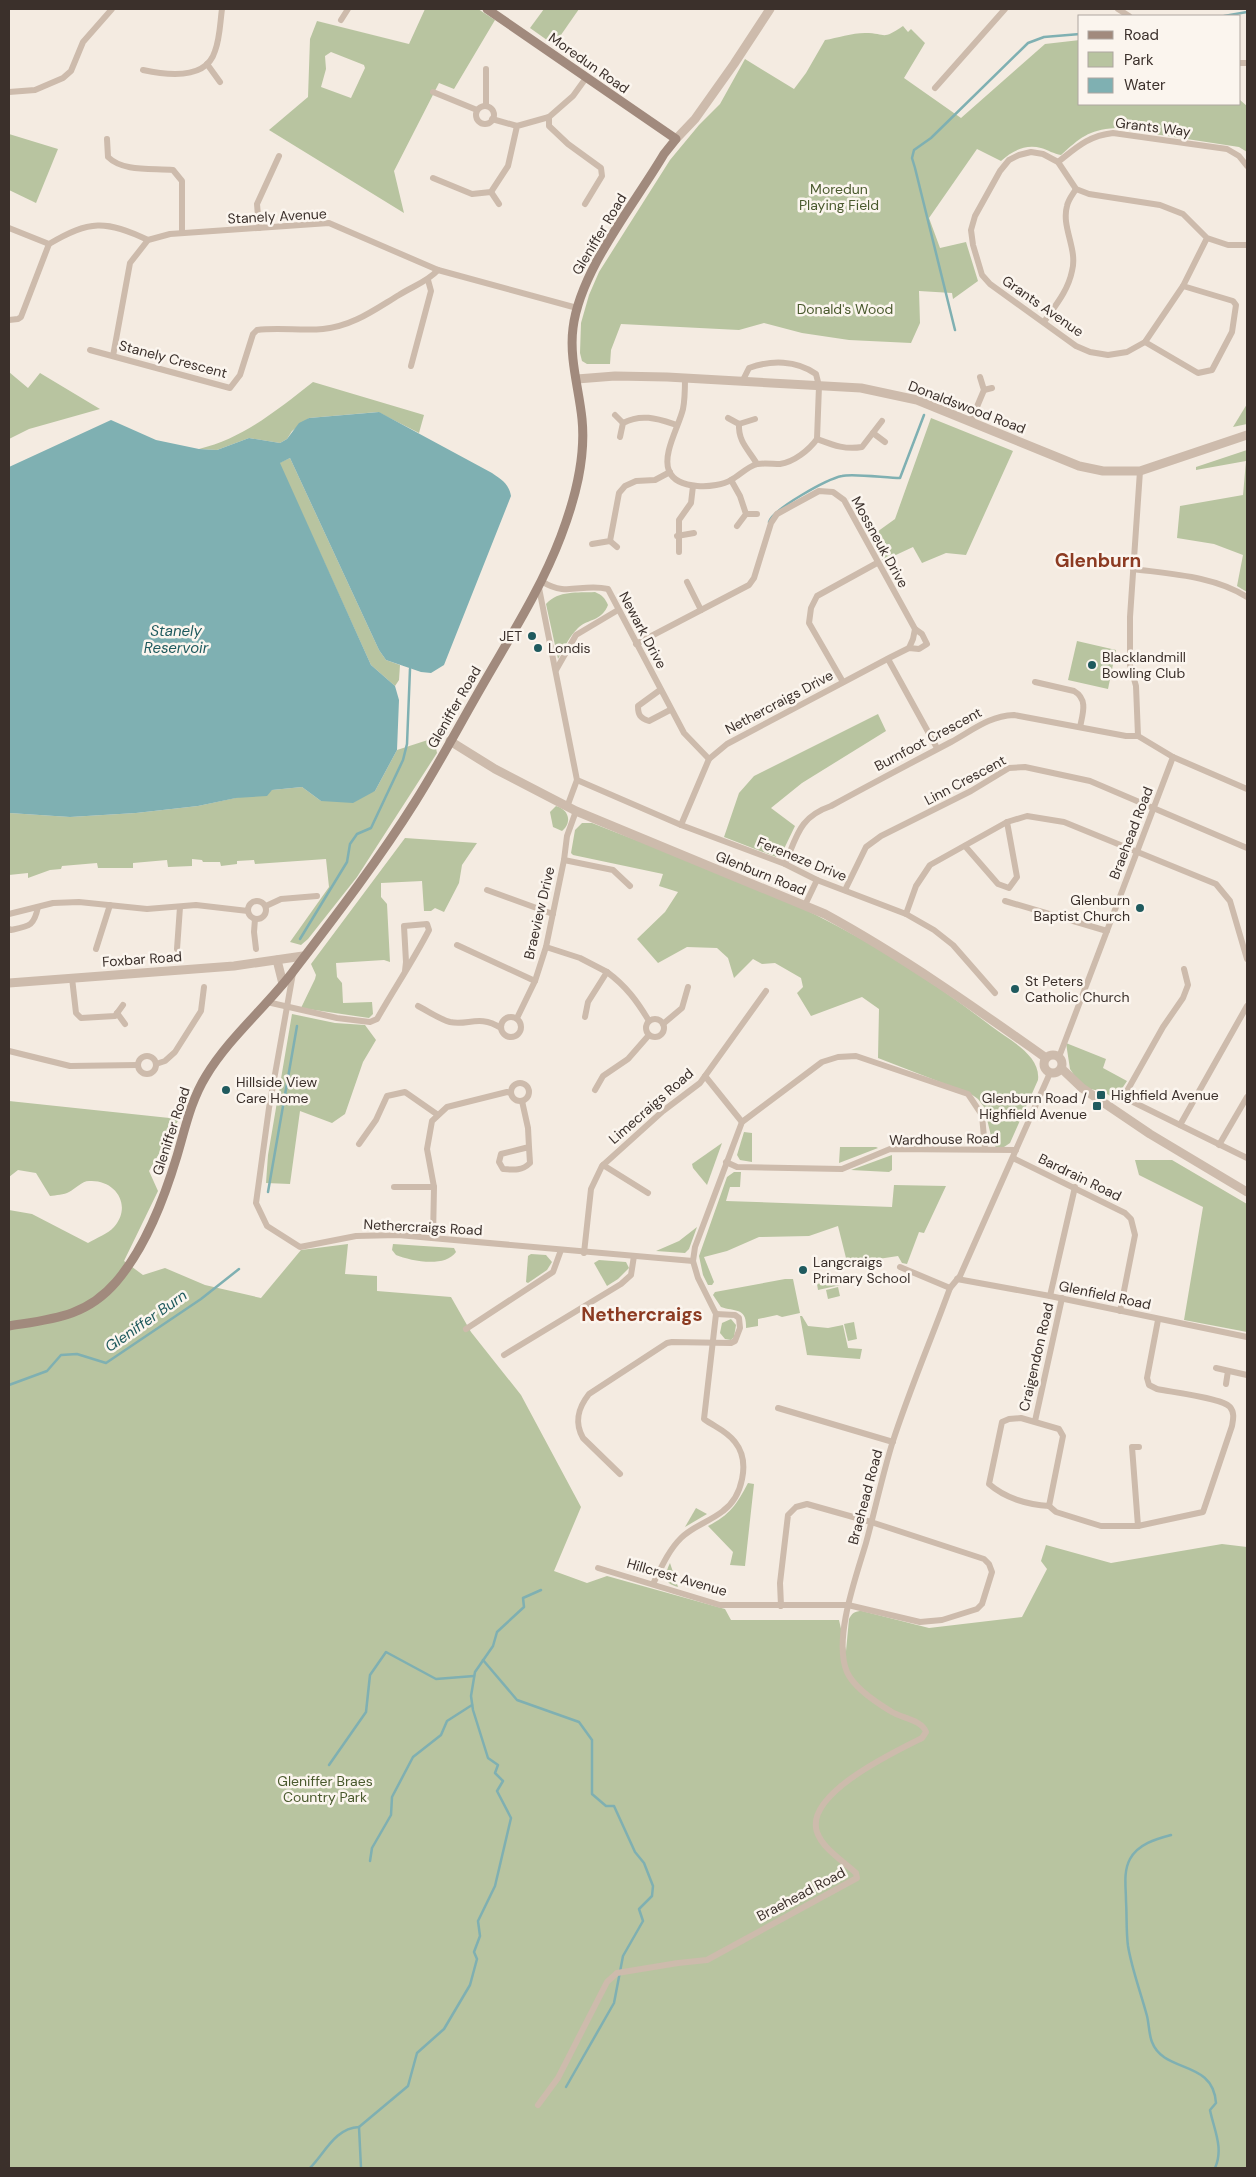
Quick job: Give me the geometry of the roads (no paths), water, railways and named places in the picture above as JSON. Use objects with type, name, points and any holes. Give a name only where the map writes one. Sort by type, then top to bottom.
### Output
[{"type":"main road","name":"Moredun Road","points":[[487,9],[676,139]]},
{"type":"main road","name":"Gleniffer Road","points":[[9,1326],[80,1312],[94,1303],[117,1281],[132,1260],[160,1206],[199,1087],[216,1060],[293,972],[389,842],[415,802],[541,585],[568,517],[581,462],[583,435],[573,358],[573,330],[577,308],[583,289],[594,268],[664,154],[676,139]]},
{"type":"street","points":[[9,92],[35,90],[63,78],[71,70],[83,42],[112,9]]},
{"type":"street","points":[[143,70],[176,75],[198,71],[207,64],[215,53],[222,9]]},
{"type":"street","points":[[342,20],[348,9]]},
{"type":"street","name":"Gleniffer Road","points":[[676,139],[700,111],[734,64],[770,9]]},
{"type":"street","points":[[935,88],[1005,9]]},
{"type":"street","points":[[207,64],[220,82]]},
{"type":"street","points":[[486,69],[486,106]]},
{"type":"street","points":[[476,110],[477,119],[481,123],[486,123],[492,119],[517,126],[549,117],[573,96],[586,78]]},
{"type":"street","points":[[433,92],[476,110],[486,106]]},
{"type":"street","points":[[486,106],[492,110],[492,119]]},
{"type":"street","points":[[549,117],[549,126],[568,144],[601,168],[602,176],[585,204]]},
{"type":"street","points":[[491,192],[508,166],[517,126]]},
{"type":"street","name":"Grants Way","points":[[1058,162],[1088,139],[1098,135],[1113,133],[1227,150],[1239,156],[1247,166]]},
{"type":"street","points":[[107,140],[108,157],[114,163],[123,167],[172,170],[178,174],[182,181],[182,233]]},
{"type":"street","name":"Grants Avenue","points":[[1058,162],[1043,154],[1031,152],[1009,160],[1000,171],[975,216],[971,230],[973,245],[982,275],[998,290],[1076,346],[1090,352],[1108,355],[1127,352],[1146,342]]},
{"type":"street","points":[[259,228],[257,204],[279,156]]},
{"type":"street","points":[[1058,162],[1076,189],[1089,194],[1160,205],[1183,214],[1207,238],[1228,245],[1247,245]]},
{"type":"street","points":[[433,178],[472,194],[491,192]]},
{"type":"street","points":[[1044,322],[1063,294],[1073,270],[1073,252],[1065,216],[1067,205],[1076,189]]},
{"type":"street","points":[[491,192],[499,204]]},
{"type":"street","name":"Stanely Avenue","points":[[148,240],[170,234],[329,223],[438,270],[577,308]]},
{"type":"street","points":[[9,320],[21,317],[49,244],[65,234],[83,227],[103,224],[125,229],[148,240],[130,263],[113,356]]},
{"type":"street","points":[[9,228],[49,244]]},
{"type":"street","points":[[1183,286],[1233,301],[1236,305],[1232,332],[1212,370],[1198,373],[1146,342],[1183,286],[1207,238]]},
{"type":"street","name":"Stanely Crescent","points":[[90,350],[230,388],[240,375],[253,334],[257,330],[309,330],[344,325],[366,316],[398,295],[428,280],[438,270]]},
{"type":"street","points":[[411,366],[431,291],[428,280]]},
{"type":"street","points":[[685,378],[684,402],[667,457],[670,472],[682,484],[692,486],[720,484],[731,480],[741,472],[757,464],[783,464],[804,453],[817,439],[820,386],[816,374],[793,364],[763,363],[749,368],[742,382]]},
{"type":"street","name":"Donaldswood Road","points":[[577,379],[615,376],[685,378],[861,388],[917,400],[1079,466],[1104,472],[1140,471],[1247,435]]},
{"type":"street","points":[[971,421],[984,390],[980,377]]},
{"type":"street","points":[[984,390],[992,388]]},
{"type":"street","points":[[615,415],[624,423]]},
{"type":"street","points":[[620,437],[624,423],[634,417],[650,416],[677,424]]},
{"type":"street","points":[[728,418],[739,424],[755,419]]},
{"type":"street","points":[[817,439],[838,447],[850,449],[862,447],[882,421]]},
{"type":"street","points":[[739,424],[738,433],[741,442],[757,464]]},
{"type":"street","points":[[873,433],[885,442]]},
{"type":"street","points":[[1138,736],[1136,686],[1130,665],[1130,617],[1140,471]]},
{"type":"street","points":[[610,540],[619,493],[625,486],[631,483],[655,480],[670,472]]},
{"type":"street","points":[[731,480],[740,496],[746,514]]},
{"type":"street","points":[[679,552],[677,536],[679,520],[691,503],[692,486]]},
{"type":"street","name":"Mossneuk Drive","points":[[636,644],[749,585],[754,578],[771,523],[777,514],[819,491],[833,492],[844,500],[914,629],[922,634],[927,644]]},
{"type":"street","points":[[746,514],[757,514]]},
{"type":"street","points":[[737,526],[746,514]]},
{"type":"street","points":[[677,536],[694,533]]},
{"type":"street","points":[[592,544],[610,540]]},
{"type":"street","points":[[610,540],[617,547]]},
{"type":"street","points":[[843,682],[809,623],[811,608],[817,596],[877,563]]},
{"type":"street","points":[[1133,569],[1192,577],[1233,588],[1247,597]]},
{"type":"street","points":[[687,582],[701,610]]},
{"type":"street","points":[[541,585],[572,764],[577,780],[567,806]]},
{"type":"street","name":"Newark Drive","points":[[541,585],[563,590],[594,586],[608,590],[670,710],[684,733],[709,759]]},
{"type":"street","points":[[556,670],[576,635],[618,610]]},
{"type":"street","points":[[909,648],[913,639],[914,629]]},
{"type":"street","name":"Nethercraigs Drive","points":[[681,824],[709,759],[727,744],[888,658],[909,648],[919,649],[927,644]]},
{"type":"street","points":[[888,658],[937,748]]},
{"type":"street","points":[[1035,682],[1074,690],[1079,694],[1084,703],[1080,727]]},
{"type":"street","name":"Newark Drive","points":[[660,690],[638,706],[638,713],[642,718],[649,721],[670,710]]},
{"type":"street","name":"Burnfoot Crescent","points":[[785,864],[802,826],[815,812],[831,806],[937,748],[952,742],[975,726],[1000,716],[1014,715],[1126,736],[1138,736],[1173,757],[1247,789]]},
{"type":"street","name":"Glenburn Road","points":[[450,741],[495,769],[576,811],[806,906],[860,933],[953,992],[1046,1058]]},
{"type":"street","name":"Braehead Road","points":[[1059,1057],[1173,757]]},
{"type":"street","name":"Linn Crescent","points":[[845,890],[866,847],[881,836],[971,791],[1009,768],[1033,768],[1090,781],[1247,848]]},
{"type":"street","name":"Fereneze Drive","points":[[577,780],[681,824],[785,864],[817,880],[906,914],[934,930],[953,945],[996,993]]},
{"type":"street","name":"Braeview Drive","points":[[517,1018],[535,981],[546,947],[564,860],[567,836],[576,811]]},
{"type":"street","points":[[906,914],[916,886],[930,865],[1006,822],[1027,816],[1064,822],[1216,884],[1230,901],[1247,958]]},
{"type":"street","points":[[965,846],[998,884],[1009,888],[1017,877],[1006,822]]},
{"type":"street","points":[[564,860],[613,870],[630,886]]},
{"type":"street","points":[[806,906],[817,880]]},
{"type":"street","points":[[487,890],[553,914]]},
{"type":"street","points":[[266,906],[281,899],[317,896]]},
{"type":"street","points":[[248,911],[250,904],[255,901],[261,902],[266,906]]},
{"type":"street","points":[[1005,901],[1107,931]]},
{"type":"street","points":[[9,914],[38,907],[79,902],[147,909],[196,905],[248,911],[255,919],[256,949]]},
{"type":"street","points":[[96,949],[110,905]]},
{"type":"street","points":[[255,919],[260,919],[265,914],[266,906]]},
{"type":"street","points":[[9,929],[28,926],[35,920],[38,907]]},
{"type":"street","points":[[178,949],[180,907]]},
{"type":"street","points":[[267,1002],[286,1008],[337,1018],[370,1022],[377,1019],[404,971],[406,962],[404,926],[427,924],[429,930],[412,964],[404,971]]},
{"type":"street","points":[[457,945],[535,981]]},
{"type":"street","points":[[546,947],[580,958],[607,972],[622,983],[636,999],[649,1021]]},
{"type":"street","name":"Foxbar Road","points":[[9,983],[234,966],[303,956]]},
{"type":"street","points":[[277,960],[283,984]]},
{"type":"street","points":[[1184,970],[1188,985],[1184,998],[1163,1027],[1127,1091],[1129,1100],[1247,1158]]},
{"type":"street","name":"Nethercraigs Road","points":[[293,972],[268,1108],[256,1203],[267,1226],[300,1247],[356,1236],[398,1235],[584,1253],[693,1261]]},
{"type":"street","points":[[585,1017],[588,1002],[607,972]]},
{"type":"street","points":[[72,978],[76,1013],[81,1018],[115,1016],[123,1005]]},
{"type":"street","points":[[156,1064],[151,1057],[145,1056],[140,1059],[138,1065],[140,1070],[147,1073],[152,1072],[156,1064],[170,1057],[181,1044],[201,1011],[204,987]]},
{"type":"street","points":[[662,1024],[682,1008],[688,987]]},
{"type":"street","name":"Limecraigs Road","points":[[584,1253],[591,1189],[603,1165],[663,1111],[700,1083],[766,990]]},
{"type":"street","points":[[418,1006],[451,1022],[477,1020],[494,1024],[501,1028],[507,1036],[517,1036],[521,1031],[521,1025],[517,1018],[511,1017],[505,1019],[501,1028]]},
{"type":"street","points":[[1180,1125],[1247,1006]]},
{"type":"street","points":[[117,1013],[124,1024]]},
{"type":"street","points":[[656,1019],[662,1024],[664,1029],[656,1037],[649,1035],[646,1026],[649,1021],[656,1019]]},
{"type":"street","points":[[595,1090],[603,1076],[628,1058],[649,1035]]},
{"type":"street","points":[[9,1051],[70,1066],[138,1065]]},
{"type":"street","points":[[1053,1055],[1059,1057],[1063,1062],[1062,1069],[1056,1074],[1050,1073],[1045,1068],[1046,1058],[1053,1055]]},
{"type":"street","points":[[653,1584],[669,1552],[682,1537],[695,1526],[725,1510],[731,1504],[744,1473],[736,1443],[725,1432],[704,1419],[716,1314],[698,1278],[693,1261],[695,1247],[742,1122],[822,1062],[838,1057],[856,1056],[968,1094],[982,1115],[984,1149]]},
{"type":"street","points":[[1062,1069],[1082,1088],[1150,1134],[1247,1192]]},
{"type":"street","name":"Braehead Road","points":[[538,2105],[558,2078],[611,1977],[617,1973],[678,1962],[708,1960],[856,1878],[856,1874],[823,1842],[817,1833],[815,1823],[822,1806],[829,1796],[865,1769],[884,1756],[922,1738],[926,1732],[925,1728],[892,1712],[870,1697],[854,1682],[847,1672],[841,1651],[848,1605],[893,1442],[950,1288],[957,1279],[1050,1073]]},
{"type":"street","points":[[705,1076],[742,1122]]},
{"type":"street","points":[[511,1093],[515,1085],[524,1084],[528,1089],[529,1095],[522,1101]]},
{"type":"street","points":[[359,1144],[376,1120],[388,1096],[405,1092],[438,1115]]},
{"type":"street","points":[[433,1238],[434,1187],[427,1149],[432,1121],[447,1107],[507,1092],[511,1093]]},
{"type":"street","points":[[511,1093],[514,1099],[522,1101]]},
{"type":"street","points":[[1220,1145],[1247,1097]]},
{"type":"street","points":[[522,1101],[529,1147],[530,1163],[516,1171],[503,1169],[499,1162],[501,1154],[529,1147]]},
{"type":"street","name":"Wardhouse Road","points":[[726,1162],[738,1167],[842,1169],[890,1149],[1016,1150]]},
{"type":"street","name":"Bardrain Road","points":[[1012,1158],[1125,1213],[1130,1219],[1135,1235],[1120,1311]]},
{"type":"street","points":[[603,1165],[648,1193]]},
{"type":"street","points":[[394,1188],[434,1187]]},
{"type":"street","points":[[1050,1296],[1074,1187]]},
{"type":"street","points":[[466,1329],[554,1272],[561,1250]]},
{"type":"street","points":[[504,1355],[621,1284],[631,1274],[634,1256]]},
{"type":"street","points":[[900,1267],[950,1288]]},
{"type":"street","name":"Glenfield Road","points":[[957,1279],[1062,1298],[1158,1320],[1247,1337]]},
{"type":"street","name":"Craigendon Road","points":[[1035,1420],[1062,1298]]},
{"type":"street","points":[[620,1474],[583,1438],[579,1431],[578,1412],[582,1402],[589,1394],[666,1344],[672,1342],[732,1343],[735,1341],[740,1328],[739,1318],[735,1315],[716,1314]]},
{"type":"street","points":[[1049,1506],[1063,1436],[1059,1429],[1035,1420],[1015,1418],[1002,1422],[989,1484],[1000,1494],[1039,1506],[1049,1506],[1056,1512],[1102,1526],[1138,1526],[1203,1512],[1232,1426],[1234,1414],[1230,1407],[1220,1401],[1157,1389],[1149,1385],[1147,1378],[1158,1320]]},
{"type":"street","points":[[1216,1368],[1247,1375]]},
{"type":"street","points":[[1226,1384],[1228,1371]]},
{"type":"street","points":[[778,1408],[893,1442]]},
{"type":"street","points":[[1138,1526],[1132,1447],[1140,1447]]},
{"type":"street","points":[[781,1606],[780,1583],[787,1521],[788,1515],[796,1507],[807,1504],[872,1522]]},
{"type":"street","name":"Hillcrest Avenue","points":[[598,1568],[720,1605],[848,1605],[920,1622],[942,1620],[977,1609],[982,1604],[991,1579],[990,1564],[984,1560],[872,1522]]},
{"type":"water","name":"Stanely Reservoir","points":[[379,412],[492,473],[507,485],[511,496],[444,665],[431,673],[421,672],[386,660],[379,650],[290,458],[280,463],[371,665],[395,686],[399,700],[397,750],[375,791],[353,803],[321,801],[302,787],[272,790],[267,796],[236,798],[198,806],[136,813],[70,817],[9,813],[9,467],[111,420],[156,440],[199,449],[217,450],[249,438],[280,443],[287,439],[299,423],[309,418]]},
{"type":"waterway","points":[[1230,15],[1247,12]]},
{"type":"waterway","points":[[955,330],[912,158],[914,150],[931,138],[1028,43],[1044,37],[1078,34]]},
{"type":"waterway","points":[[769,522],[773,516],[790,503],[813,488],[835,478],[853,475],[900,478],[924,415]]},
{"type":"waterway","name":"Gleniffer Burn","points":[[300,939],[347,862],[350,844],[357,834],[371,828],[403,760],[407,744],[410,669]]},
{"type":"waterway","name":"Gleniffer Burn","points":[[268,1192],[297,1026]]},
{"type":"waterway","name":"Gleniffer Burn","points":[[9,1385],[47,1371],[61,1355],[77,1354],[106,1363],[201,1299],[239,1269]]},
{"type":"waterway","points":[[310,2168],[337,2136],[351,2128],[359,2127],[408,2086],[417,2053],[444,2029],[470,1985],[477,1959],[474,1952],[480,1936],[478,1921],[495,1886],[511,1818],[497,1791],[503,1781],[495,1773],[498,1765],[488,1758],[473,1710],[471,1696],[475,1672],[493,1646],[497,1632],[524,1607],[523,1598],[541,1590]]},
{"type":"waterway","points":[[329,1765],[366,1712],[370,1675],[386,1652],[436,1679],[474,1676]]},
{"type":"waterway","points":[[483,1660],[517,1700],[579,1722],[592,1740],[592,1794],[606,1806],[614,1806],[635,1852],[644,1863],[653,1886],[652,1896],[639,1909],[643,1921],[623,1956],[614,2003],[566,2087]]},
{"type":"waterway","points":[[370,1861],[372,1848],[391,1815],[392,1797],[413,1757],[441,1735],[447,1721],[472,1705]]},
{"type":"waterway","points":[[1171,1835],[1154,1840],[1138,1849],[1133,1854],[1126,1869],[1128,1946],[1152,2042],[1158,2052],[1167,2059],[1198,2073],[1206,2079],[1213,2089],[1216,2103],[1210,2110],[1219,2153],[1215,2168]]},
{"type":"waterway","points":[[359,2127],[361,2168]]},
{"type":"place","name":"JET","points":[[532,636]]},
{"type":"place","name":"Londis","points":[[538,648]]},
{"type":"place","name":"Blacklandmill Bowling Club","points":[[1092,665]]},
{"type":"place","name":"Glenburn Baptist Church","points":[[1140,908]]},
{"type":"place","name":"St Peters Catholic Church","points":[[1015,989]]},
{"type":"place","name":"Hillside View Care Home","points":[[226,1090]]},
{"type":"place","name":"Highfield Avenue","points":[[1101,1095]]},
{"type":"place","name":"Glenburn Road / Highfield Avenue","points":[[1097,1106]]},
{"type":"place","name":"Langcraigs Primary School","points":[[803,1270]]},
{"type":"district","name":"Glenburn","points":[[1098,560]]},
{"type":"district","name":"Nethercraigs","points":[[642,1314]]},
{"type":"park label","name":"Moredun Playing Field","points":[[839,197]]},
{"type":"park label","name":"Donald's Wood","points":[[845,309]]},
{"type":"park label","name":"Gleniffer Braes Country Park","points":[[325,1789]]}]
